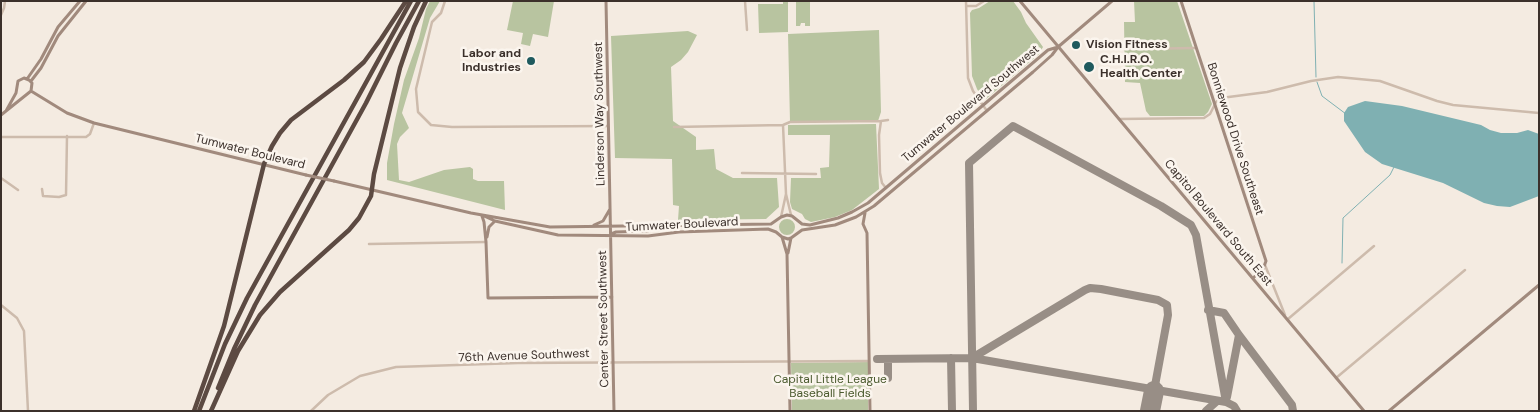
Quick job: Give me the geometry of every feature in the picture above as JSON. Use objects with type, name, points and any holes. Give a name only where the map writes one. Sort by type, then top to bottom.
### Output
[{"type":"highway","points":[[194,411],[225,321],[264,164],[272,146],[283,129],[300,112],[337,86],[357,68],[376,47],[406,1]]},
{"type":"highway","points":[[199,411],[225,344],[247,298],[411,1]]},
{"type":"highway","points":[[210,411],[224,371],[247,321],[366,103],[419,1]]},
{"type":"highway","points":[[210,411],[238,351],[260,315],[284,289],[349,230],[364,209],[373,190],[374,174],[400,68],[414,27],[426,1]]},
{"type":"main road","points":[[27,79],[41,59],[58,27],[80,1]]},
{"type":"main road","points":[[31,81],[44,64],[58,36],[86,1]]},
{"type":"main road","name":"Linderson Way Southwest","points":[[606,1],[611,226]]},
{"type":"main road","name":"Capitol Boulevard South East","points":[[1020,1],[1364,411]]},
{"type":"main road","points":[[1058,47],[1112,1]]},
{"type":"main road","name":"Bonniewood Drive Southeast","points":[[1181,1],[1266,261],[1265,265]]},
{"type":"main road","name":"Tumwater Boulevard Southwest","points":[[797,220],[804,224],[815,224],[852,212],[886,188],[1048,50],[1058,47]]},
{"type":"main road","name":"Tumwater Boulevard Southwest","points":[[797,233],[802,230],[835,225],[865,212],[1033,72],[1058,47]]},
{"type":"main road","points":[[1,115],[32,91],[31,81],[21,79],[6,111]]},
{"type":"main road","points":[[16,87],[19,93],[26,95]]},
{"type":"main road","name":"Tumwater Boulevard","points":[[32,91],[67,113],[94,123],[558,235],[611,234],[618,236],[648,236],[679,232],[768,229],[776,232]]},
{"type":"main road","points":[[592,226],[603,221],[611,209]]},
{"type":"main road","points":[[865,212],[863,224],[867,234],[870,411]]},
{"type":"main road","name":"Tumwater Boulevard","points":[[471,213],[550,227],[771,224],[777,221]]},
{"type":"main road","points":[[787,254],[782,238],[776,232],[777,221],[787,215],[797,220],[797,233],[791,238],[787,254],[790,411]]},
{"type":"main road","points":[[482,216],[486,242],[488,298],[612,297]]},
{"type":"main road","points":[[852,219],[863,224]]},
{"type":"main road","points":[[486,242],[488,227],[495,221]]},
{"type":"main road","name":"Center Street Southwest","points":[[611,226],[614,411]]},
{"type":"main road","points":[[611,234],[616,232],[648,231],[657,226]]},
{"type":"main road","points":[[782,238],[791,238]]},
{"type":"main road","points":[[1253,278],[1262,271],[1265,265]]},
{"type":"main road","points":[[1389,411],[1539,285]]},
{"type":"street","points":[[1,15],[5,1]]},
{"type":"street","points":[[445,1],[441,13],[432,22],[416,89],[418,112],[431,125],[452,127],[610,126]]},
{"type":"street","points":[[745,1],[747,30]]},
{"type":"street","points":[[966,1],[968,78],[973,91],[987,111]]},
{"type":"street","points":[[966,6],[976,6],[984,1]]},
{"type":"street","points":[[1130,48],[1196,48]]},
{"type":"street","points":[[1118,120],[1200,118],[1208,116],[1218,100],[1225,97],[1267,92],[1318,80],[1348,77],[1380,81],[1453,105],[1539,113]]},
{"type":"street","points":[[674,127],[783,125],[790,122],[888,120]]},
{"type":"street","points":[[881,121],[879,134],[880,173],[882,183],[886,188]]},
{"type":"street","points":[[1,137],[86,137],[90,134],[94,123]]},
{"type":"street","points":[[783,125],[786,194],[792,216]]},
{"type":"street","points":[[42,189],[43,196],[60,197],[66,194],[66,136]]},
{"type":"street","points":[[742,173],[816,174]]},
{"type":"street","points":[[1,178],[18,190]]},
{"type":"street","points":[[781,217],[786,194]]},
{"type":"street","points":[[369,244],[486,242]]},
{"type":"street","points":[[1265,265],[1286,317],[1374,246]]},
{"type":"street","points":[[1336,378],[1465,270]]},
{"type":"street","points":[[1,305],[17,318],[24,331],[28,411]]},
{"type":"street","name":"76th Avenue Southwest","points":[[311,411],[328,395],[360,376],[396,367],[518,363],[869,360]]},
{"type":"green space","points":[[430,1],[440,1],[430,18],[402,113],[409,128],[400,137],[397,144],[399,180],[409,182],[444,170],[470,167],[473,169],[473,179],[478,181],[504,181],[505,210],[387,180],[387,163],[404,80]]},
{"type":"green space","points":[[513,1],[554,1],[548,37],[533,34],[530,46],[521,44],[523,33],[507,30]]},
{"type":"green space","points":[[783,1],[788,1],[788,32],[759,33],[758,4],[783,4]]},
{"type":"green space","points":[[796,1],[810,1],[810,26],[805,26],[805,23],[801,23],[800,26],[796,26]]},
{"type":"green space","points":[[990,1],[1013,1],[1043,47],[1039,54],[986,99],[983,99],[972,76],[970,13],[972,10]]},
{"type":"green space","points":[[1134,1],[1177,1],[1212,104],[1204,116],[1150,116],[1146,111],[1140,83],[1125,82],[1124,22],[1135,22]]},
{"type":"green space","points":[[879,30],[881,112],[878,121],[790,122],[788,34]]},
{"type":"green space","points":[[688,31],[697,35],[688,52],[671,67],[673,121],[696,137],[696,150],[714,149],[716,169],[733,178],[777,178],[779,207],[766,219],[678,220],[679,206],[673,205],[672,159],[615,158],[611,36]]},
{"type":"green space","points":[[876,124],[879,189],[852,210],[835,217],[811,222],[805,219],[802,214],[792,209],[790,202],[791,178],[821,178],[820,168],[829,167],[830,135],[788,135],[788,125]]},
{"type":"green space","points":[[787,219],[793,221],[795,227],[793,233],[787,235],[781,233],[779,227],[781,221]]},
{"type":"green space","name":"Capital Little League Baseball Fields","points":[[868,362],[868,411],[792,411],[791,363]]},
{"type":"water","points":[[1365,101],[1402,106],[1481,125],[1501,133],[1517,133],[1528,130],[1539,134],[1539,196],[1510,207],[1497,206],[1484,203],[1443,183],[1382,164],[1365,152],[1344,121],[1344,113],[1348,107]]},
{"type":"waterway","points":[[1314,1],[1316,77]]},
{"type":"waterway","points":[[1317,82],[1322,96],[1346,114]]},
{"type":"waterway","points":[[1342,263],[1343,218],[1390,175],[1394,167]]},
{"type":"taxiway","points":[[973,411],[969,163],[1013,126],[1161,206],[1191,225],[1196,235],[1226,402]]},
{"type":"taxiway","points":[[972,358],[1085,290],[1090,288],[1101,289],[1158,300],[1167,305],[1168,315],[1154,391]]},
{"type":"taxiway","points":[[1208,310],[1224,313],[1239,335],[1227,397]]},
{"type":"taxiway","points":[[1239,335],[1292,405],[1293,411]]},
{"type":"taxiway","points":[[951,358],[952,411]]},
{"type":"taxiway","points":[[877,359],[972,358],[1226,402],[1234,406],[1237,411]]},
{"type":"taxiway","points":[[888,359],[888,378]]},
{"type":"taxiway","points":[[1206,411],[1217,401]]},
{"type":"runway","points":[[1150,411],[1154,391]]},
{"type":"place","name":"Vision Fitness","points":[[1076,45]]},
{"type":"place","name":"Labor and Industries","points":[[531,61]]},
{"type":"place","name":"C.H.I.R.O. Health Center","points":[[1089,67]]}]
